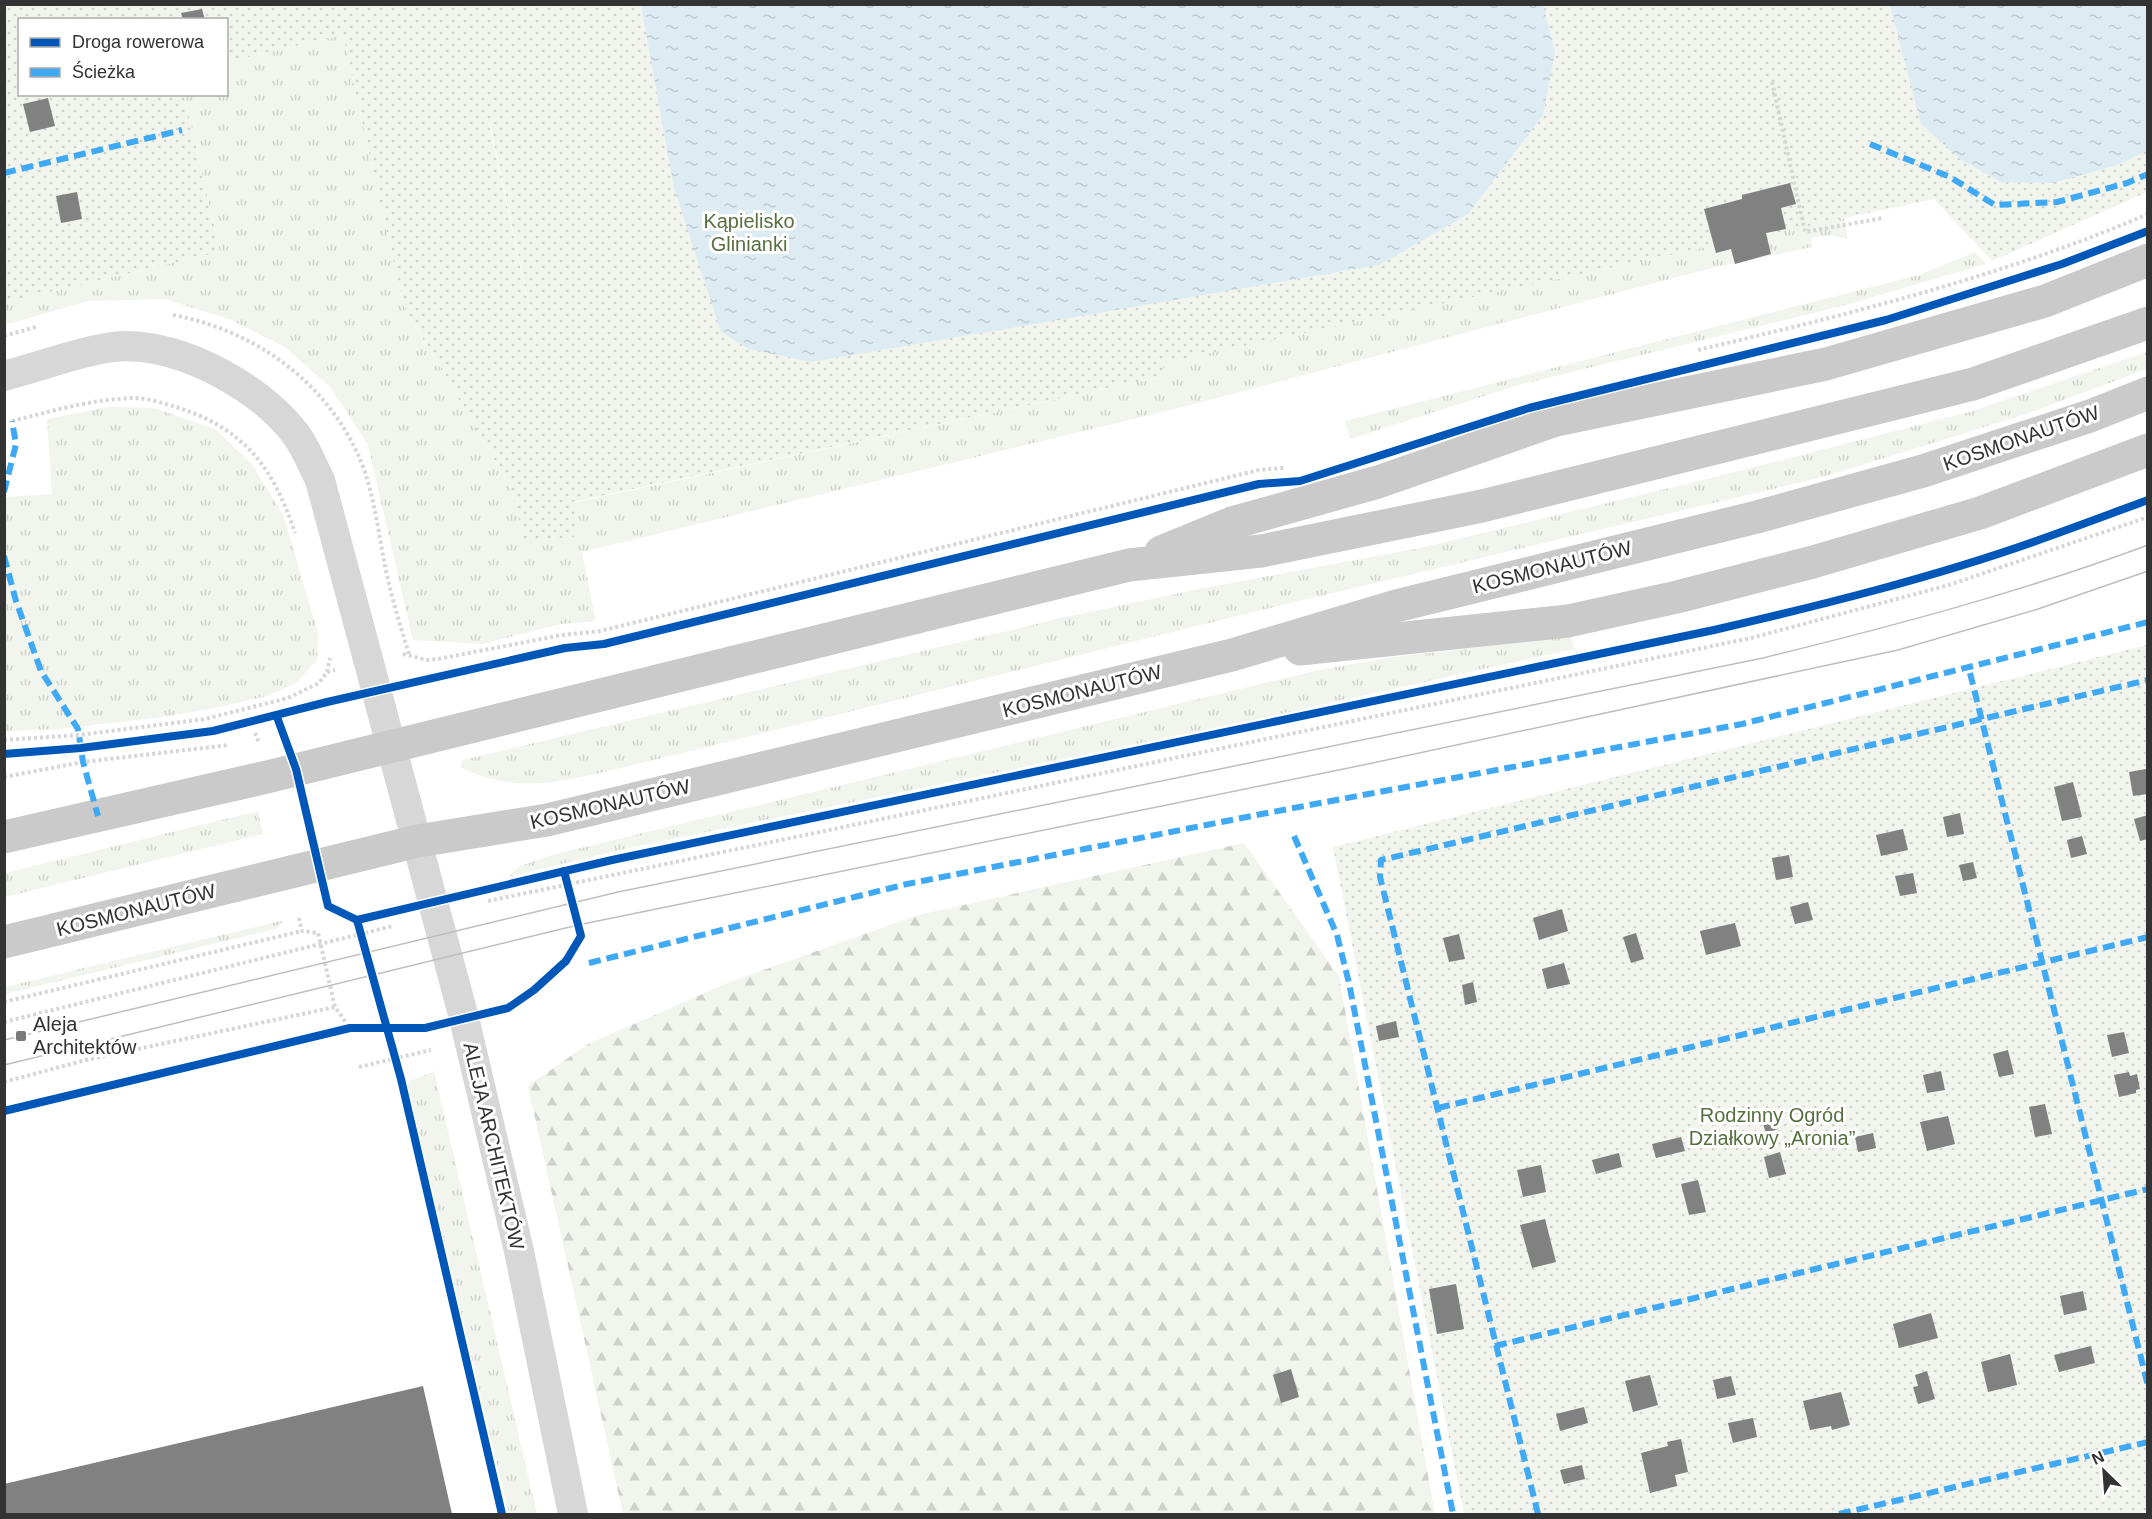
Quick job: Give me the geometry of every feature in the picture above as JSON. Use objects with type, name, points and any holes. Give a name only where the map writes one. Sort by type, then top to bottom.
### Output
[{"type":"main road","points":[[1129,565],[1232,522],[1378,482],[1556,420],[1826,364],[2045,302],[2148,260]]},
{"type":"main road","points":[[4,837],[1129,565],[1261,551],[1493,503],[1973,384],[2148,323]]},
{"type":"main road","name":"KOSMONAUTÓW","points":[[4,942],[418,841],[547,820],[1232,655],[1396,606],[1745,520],[1923,471],[2090,416],[2148,393]]},
{"type":"main road","points":[[1232,655],[1403,640],[1568,621],[1623,609],[1813,562],[1980,513],[2148,450]]},
{"type":"street","name":"ALEJA ARCHITEKTÓW","points":[[4,376],[107,347],[154,348],[195,360],[257,395],[295,432],[320,480],[454,977],[519,1251],[573,1515]]},
{"type":"path","points":[[1772,82],[1805,232],[1882,218]]},
{"type":"path","points":[[1696,351],[1855,312],[2025,262],[2148,214]]},
{"type":"path","points":[[12,421],[106,400],[137,398],[198,414],[228,429],[260,462],[279,491],[296,537]]},
{"type":"path","points":[[401,655],[409,654],[427,660],[438,659],[562,635],[600,631],[1259,470],[1293,467]]},
{"type":"path","points":[[488,901],[566,880],[1349,724],[1751,638],[1949,585],[2148,517]]},
{"type":"path","points":[[4,740],[142,728],[205,719],[249,708],[302,692],[319,683],[327,672],[330,649]]},
{"type":"path","points":[[327,672],[338,669]]},
{"type":"path","points":[[249,708],[250,714]]},
{"type":"path","points":[[248,743],[257,740]]},
{"type":"path","points":[[4,777],[83,762],[237,744]]},
{"type":"path","points":[[566,880],[569,893]]},
{"type":"path","points":[[299,918],[302,931]]},
{"type":"path","points":[[4,1022],[393,926]]},
{"type":"path","points":[[4,1002],[302,931],[318,933],[335,1007],[354,1028]]},
{"type":"path","points":[[4,1082],[86,1060],[335,1007]]},
{"type":"path","points":[[393,1048],[399,1068]]},
{"type":"path","points":[[358,1067],[431,1050]]},
{"type":"green space","name":"Kąpielisko Glinianki","points":[[4,5],[2147,5],[2147,192],[1992,261],[1934,199],[1163,363],[1165,376],[572,502],[578,536],[525,543],[510,486],[403,305],[343,35],[228,62],[228,18],[18,18],[18,96],[184,96],[220,252],[5,302]],"holes":[[[489,123],[490,124],[554,421]]]},
{"type":"green space","points":[[343,35],[403,305],[510,486],[525,543],[572,503],[1165,376],[1162,363],[1844,218],[1848,239],[1830,235],[1811,238],[1812,247],[1708,269],[1171,410],[582,552],[596,621],[561,624],[482,644],[413,640],[368,445],[331,388],[285,347],[231,320],[164,299],[88,301],[5,325],[4,302],[220,252],[184,96],[228,96],[228,62]]},
{"type":"green space","points":[[1975,252],[1986,264],[1842,306],[1519,385],[1350,439],[1345,421],[1919,275]]},
{"type":"green space","points":[[2147,352],[2147,369],[2023,415],[1823,477],[1270,608],[601,773],[529,784],[496,780],[460,767],[463,760],[1061,618],[1199,589],[1420,548],[1715,477],[1969,412]]},
{"type":"green space","points":[[108,407],[154,408],[215,429],[251,463],[283,514],[318,633],[317,660],[296,683],[267,696],[220,707],[163,717],[59,729],[5,731],[5,497],[52,494],[47,419]]},
{"type":"green space","points":[[1571,636],[1574,649],[1253,720],[624,849],[507,877],[520,866],[552,855],[1319,670],[1388,658]]},
{"type":"green space","name":"Rodzinny Ogród Działkowy „Aronia”","points":[[2147,645],[2147,1514],[1464,1514],[1333,847]]},
{"type":"green space","points":[[258,811],[263,834],[5,897],[5,873]]},
{"type":"green space","points":[[1244,843],[1339,976],[1435,1514],[623,1514],[528,1086],[588,1044],[730,982],[918,915]]},
{"type":"green space","points":[[284,920],[276,929],[5,994],[5,987]]},
{"type":"green space","points":[[434,1071],[537,1514],[509,1514],[406,1083]]},
{"type":"water","points":[[641,5],[1543,5],[1555,52],[1543,115],[1468,214],[1379,265],[811,362],[749,349],[721,332],[674,188]]},
{"type":"water","points":[[1890,5],[2147,5],[2147,151],[2117,165],[2052,183],[2001,182],[1960,159],[1921,124]]},
{"type":"building","points":[[202,9],[204,18],[182,18],[181,13]]},
{"type":"building","points":[[48,98],[55,126],[30,132],[23,104]]},
{"type":"building","points":[[1790,183],[1796,204],[1781,208],[1786,229],[1766,233],[1771,254],[1735,264],[1731,249],[1716,253],[1704,209],[1742,199],[1742,195]]},
{"type":"building","points":[[77,192],[82,219],[61,223],[56,196]]},
{"type":"building","points":[[2146,769],[2148,794],[2133,796],[2129,772]]},
{"type":"building","points":[[2073,782],[2082,817],[2062,821],[2054,787]]},
{"type":"building","points":[[1960,813],[1964,834],[1947,837],[1943,817]]},
{"type":"building","points":[[2148,815],[2148,839],[2140,841],[2134,819]]},
{"type":"building","points":[[1903,829],[1908,850],[1881,856],[1876,835]]},
{"type":"building","points":[[2082,836],[2087,854],[2071,858],[2067,840]]},
{"type":"building","points":[[1789,855],[1793,877],[1776,880],[1772,858]]},
{"type":"building","points":[[1973,862],[1977,878],[1963,881],[1959,865]]},
{"type":"building","points":[[1913,873],[1917,893],[1900,896],[1895,876]]},
{"type":"building","points":[[1808,902],[1813,920],[1795,924],[1790,907]]},
{"type":"building","points":[[1562,909],[1568,931],[1539,940],[1533,918]]},
{"type":"building","points":[[1735,923],[1741,946],[1706,955],[1700,931]]},
{"type":"building","points":[[1636,933],[1644,959],[1631,963],[1623,937]]},
{"type":"building","points":[[1459,934],[1465,959],[1449,962],[1443,938]]},
{"type":"building","points":[[1564,963],[1570,984],[1547,989],[1542,969]]},
{"type":"building","points":[[1473,982],[1477,1002],[1465,1005],[1462,985]]},
{"type":"building","points":[[1396,1021],[1399,1037],[1379,1041],[1376,1026]]},
{"type":"building","points":[[2124,1032],[2129,1053],[2112,1057],[2107,1035]]},
{"type":"building","points":[[2008,1050],[2014,1074],[1999,1077],[1993,1054]]},
{"type":"building","points":[[1941,1071],[1945,1090],[1927,1093],[1923,1075]]},
{"type":"building","points":[[2129,1072],[2130,1076],[2137,1074],[2140,1089],[2136,1090],[2136,1093],[2119,1097],[2114,1075]]},
{"type":"building","points":[[2045,1104],[2052,1134],[2035,1137],[2029,1107]]},
{"type":"building","points":[[1774,1114],[1778,1129],[1766,1133],[1761,1118]]},
{"type":"building","points":[[1948,1116],[1955,1144],[1927,1151],[1920,1122]]},
{"type":"building","points":[[1873,1133],[1876,1148],[1858,1152],[1855,1137]]},
{"type":"building","points":[[1681,1137],[1685,1151],[1656,1158],[1652,1144]]},
{"type":"building","points":[[1780,1152],[1786,1174],[1769,1178],[1764,1157]]},
{"type":"building","points":[[1619,1153],[1622,1167],[1596,1174],[1592,1160]]},
{"type":"building","points":[[1541,1165],[1546,1192],[1523,1197],[1517,1170]]},
{"type":"building","points":[[1698,1180],[1706,1212],[1689,1215],[1681,1184]]},
{"type":"building","points":[[1545,1219],[1556,1262],[1532,1268],[1520,1225]]},
{"type":"building","points":[[1456,1284],[1464,1329],[1437,1334],[1429,1289]]},
{"type":"building","points":[[2083,1291],[2087,1310],[2064,1315],[2060,1296]]},
{"type":"building","points":[[1931,1313],[1938,1338],[1899,1348],[1893,1324]]},
{"type":"building","points":[[2091,1346],[2095,1363],[2059,1372],[2054,1355]]},
{"type":"building","points":[[2010,1354],[2017,1385],[1988,1392],[1981,1362]]},
{"type":"building","points":[[1291,1369],[1299,1397],[1281,1403],[1273,1375]]},
{"type":"building","points":[[1927,1371],[1935,1399],[1918,1404],[1913,1387],[1918,1386],[1915,1375]]},
{"type":"building","points":[[1650,1375],[1658,1405],[1633,1412],[1625,1381]]},
{"type":"building","points":[[1731,1376],[1736,1395],[1717,1399],[1713,1380]]},
{"type":"building","points":[[423,1386],[452,1514],[4,1514],[4,1484]]},
{"type":"building","points":[[1841,1392],[1850,1425],[1832,1430],[1831,1426],[1810,1430],[1803,1401]]},
{"type":"building","points":[[1584,1407],[1588,1423],[1560,1431],[1556,1414]]},
{"type":"building","points":[[1753,1418],[1757,1437],[1733,1443],[1728,1423]]},
{"type":"building","points":[[1681,1439],[1688,1472],[1675,1475],[1677,1486],[1650,1493],[1641,1453],[1668,1446],[1667,1442]]},
{"type":"building","points":[[1582,1465],[1585,1479],[1564,1484],[1560,1470]]},
{"type":"tram line","points":[[4,1040],[618,892],[1763,658],[1957,607],[2053,578],[2148,545]]},
{"type":"tram line","points":[[4,1065],[578,925],[1368,764],[1898,650],[2038,609],[2148,571]]},
{"type":"marked path","points":[[4,173],[182,130]]},
{"type":"marked path","points":[[1870,144],[1950,177],[1995,205],[2057,202],[2127,183],[2148,174]]},
{"type":"marked path","points":[[4,492],[16,444],[12,421]]},
{"type":"marked path","points":[[4,556],[16,601],[41,671],[78,729],[83,762],[98,816]]},
{"type":"marked path","points":[[589,963],[907,884],[1267,813],[1742,724],[2148,622]]},
{"type":"marked path","points":[[1970,673],[2148,1386]]},
{"type":"marked path","points":[[1538,1514],[1380,877],[1381,860],[2148,680]]},
{"type":"marked path","points":[[1294,836],[1337,935],[1349,983],[1453,1514]]},
{"type":"marked path","points":[[1438,1108],[2148,937]]},
{"type":"marked path","points":[[1495,1346],[2148,1189]]},
{"type":"marked path","points":[[1839,1514],[2148,1442]]},
{"type":"cycle path","points":[[4,754],[81,748],[213,731],[327,702],[565,648],[604,644],[1259,484],[1300,481],[1529,408],[1886,320],[2062,264],[2148,231]]},
{"type":"cycle path","points":[[357,920],[612,860],[1755,621],[1957,567],[2148,500]]},
{"type":"cycle path","points":[[277,717],[296,769],[328,906],[357,920],[401,1079],[502,1514]]},
{"type":"cycle path","points":[[4,1111],[350,1028],[425,1028],[508,1008],[534,990],[566,961],[581,936],[564,871]]},
{"type":"place","name":"Aleja Architektów","points":[[21,1036]]}]
